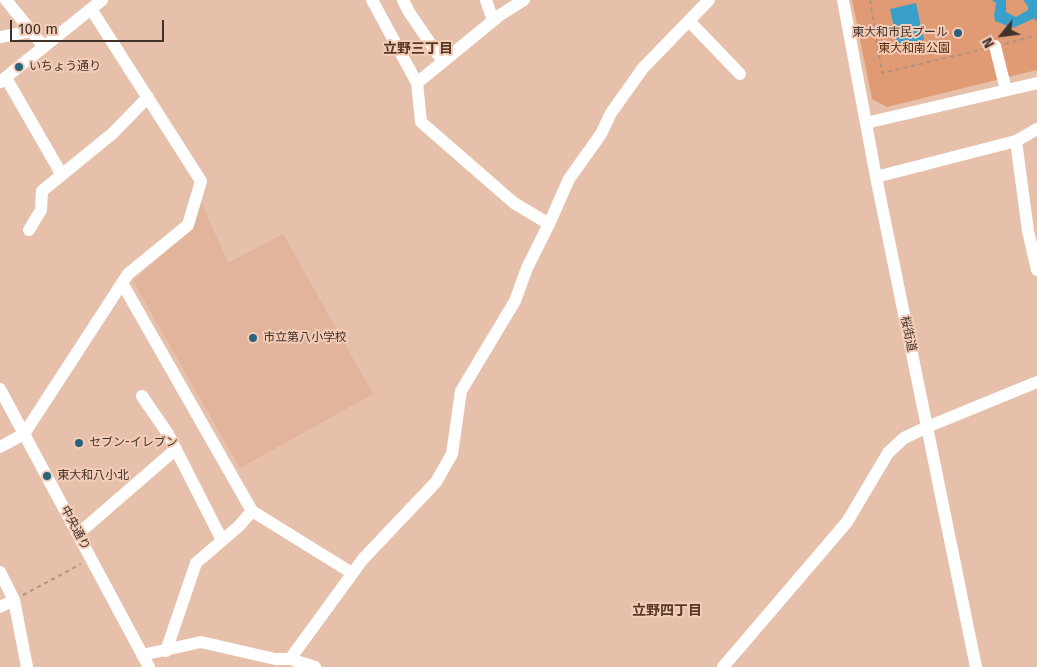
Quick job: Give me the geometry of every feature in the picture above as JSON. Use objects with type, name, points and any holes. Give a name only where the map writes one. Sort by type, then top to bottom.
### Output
[{"type":"street","points":[[6,0],[44,47]]},
{"type":"street","points":[[62,175],[3,80],[103,0]]},
{"type":"street","points":[[372,0],[417,83],[421,122],[514,203],[549,224]]},
{"type":"street","points":[[403,0],[408,12],[443,62]]},
{"type":"street","points":[[486,0],[493,20]]},
{"type":"street","points":[[417,83],[493,20],[524,0]]},
{"type":"street","points":[[290,659],[363,559],[436,482],[452,454],[461,391],[515,301],[527,268],[569,179],[601,134],[611,113],[644,68],[709,0]]},
{"type":"street","name":"桜街道","points":[[843,0],[876,177],[976,667]]},
{"type":"street","points":[[0,447],[24,434],[128,274],[188,225],[201,181],[91,9]]},
{"type":"street","points":[[689,21],[740,74]]},
{"type":"street","points":[[0,37],[31,31]]},
{"type":"street","points":[[995,46],[1006,90]]},
{"type":"street","points":[[866,123],[1037,83]]},
{"type":"street","points":[[29,230],[40,210],[42,191],[113,133],[148,97]]},
{"type":"street","points":[[876,177],[1016,141],[1037,129]]},
{"type":"street","points":[[1016,141],[1028,231],[1037,270]]},
{"type":"street","points":[[122,283],[252,511],[352,573]]},
{"type":"street","points":[[723,667],[847,522],[888,453],[904,438],[926,426],[1037,382]]},
{"type":"street","name":"中央通り","points":[[0,389],[149,667]]},
{"type":"street","points":[[142,396],[168,434],[222,540]]},
{"type":"street","points":[[78,534],[176,449]]},
{"type":"street","points":[[166,651],[196,563],[239,526],[252,511]]},
{"type":"street","points":[[0,572],[14,600],[26,667]]},
{"type":"street","points":[[0,607],[14,600]]},
{"type":"street","points":[[142,655],[200,642],[273,663],[290,659],[315,667]]},
{"type":"path","points":[[870,0],[882,73],[1037,35]]},
{"type":"path","points":[[14,600],[91,559]]},
{"type":"shaded area","name":"市立第八小学校","points":[[201,202],[228,263],[283,234],[373,394],[240,468],[133,281],[190,231]]},
{"type":"green space","name":"東大和南公園","points":[[852,0],[1037,0],[1037,70],[887,107],[872,99]]},
{"type":"water","points":[[992,0],[1006,0],[1006,12],[1016,17],[1028,10],[1028,6],[1023,0],[1037,0],[1037,20],[1035,21],[1035,18],[1013,28],[995,21],[996,3]]},
{"type":"water","points":[[916,3],[924,40],[898,46],[890,9]]},
{"type":"place","name":"東大和市民プール","points":[[958,33]]},
{"type":"place","name":"いちょう通り","points":[[19,67]]},
{"type":"place","name":"市立第八小学校","points":[[253,338]]},
{"type":"place","name":"セブン-イレブン","points":[[79,443]]},
{"type":"place","name":"東大和八小北","points":[[47,476]]},
{"type":"district","name":"立野三丁目","points":[[418,49]]},
{"type":"district","name":"立野四丁目","points":[[667,611]]}]
